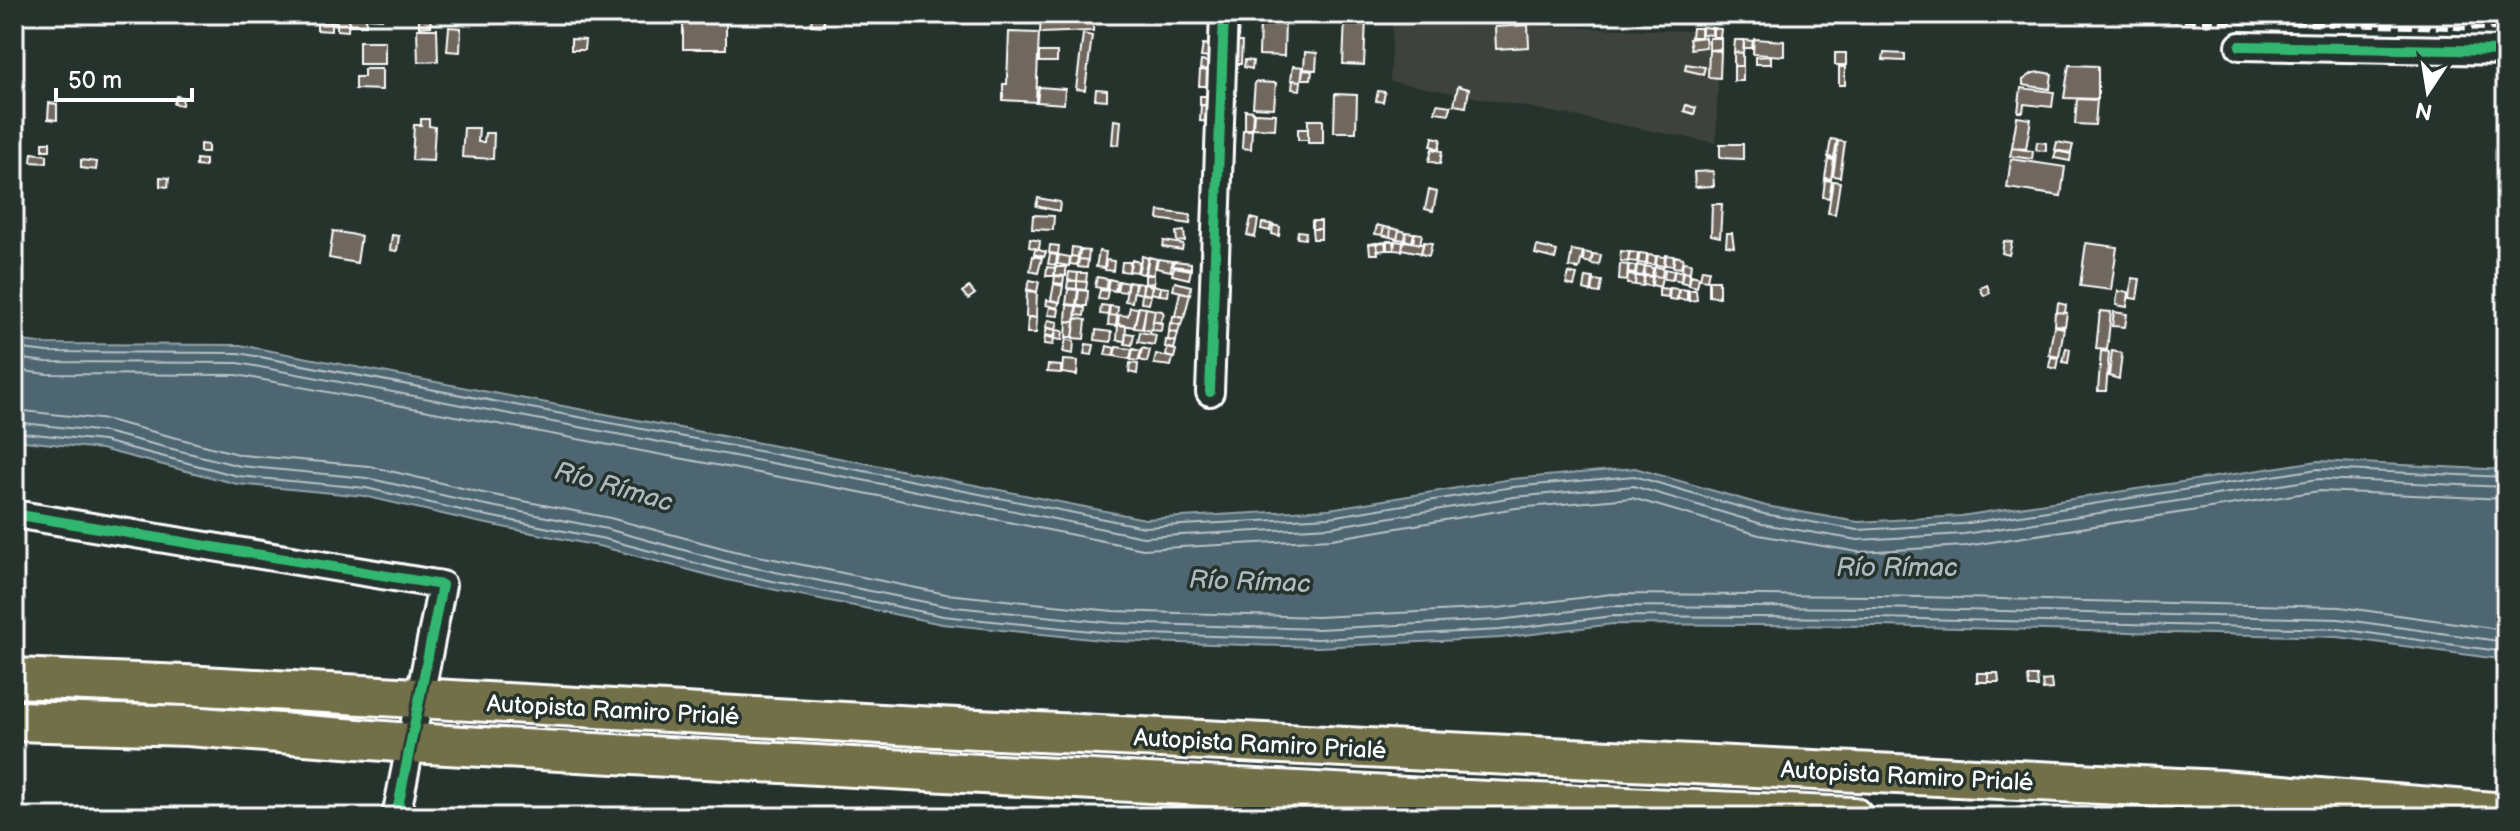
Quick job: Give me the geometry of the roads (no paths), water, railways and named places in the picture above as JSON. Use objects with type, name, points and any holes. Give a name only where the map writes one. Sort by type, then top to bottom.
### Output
[{"type":"highway","name":"Autopista Ramiro Prialé","points":[[14,678],[1734,768],[2221,790],[2506,813]]},
{"type":"highway","name":"Autopista Ramiro Prialé","points":[[14,721],[188,726],[410,743],[1444,799],[1853,817]]},
{"type":"street","points":[[1210,392],[1224,14]]},
{"type":"street","points":[[2240,46],[2506,51]]},
{"type":"street","points":[[14,514],[442,585],[396,817]]},
{"type":"water","name":"Río Rímac","points":[[14,340],[47,344],[240,345],[1145,519],[1329,509],[1512,479],[1635,468],[1766,506],[1858,522],[1961,516],[2318,461],[2506,470],[2506,660],[2338,637],[1878,626],[1613,624],[1501,638],[1318,647],[1111,641],[942,624],[727,580],[603,547],[364,496],[237,484],[101,449],[14,440]]},
{"type":"railway","points":[[1950,14],[2506,29]]}]
